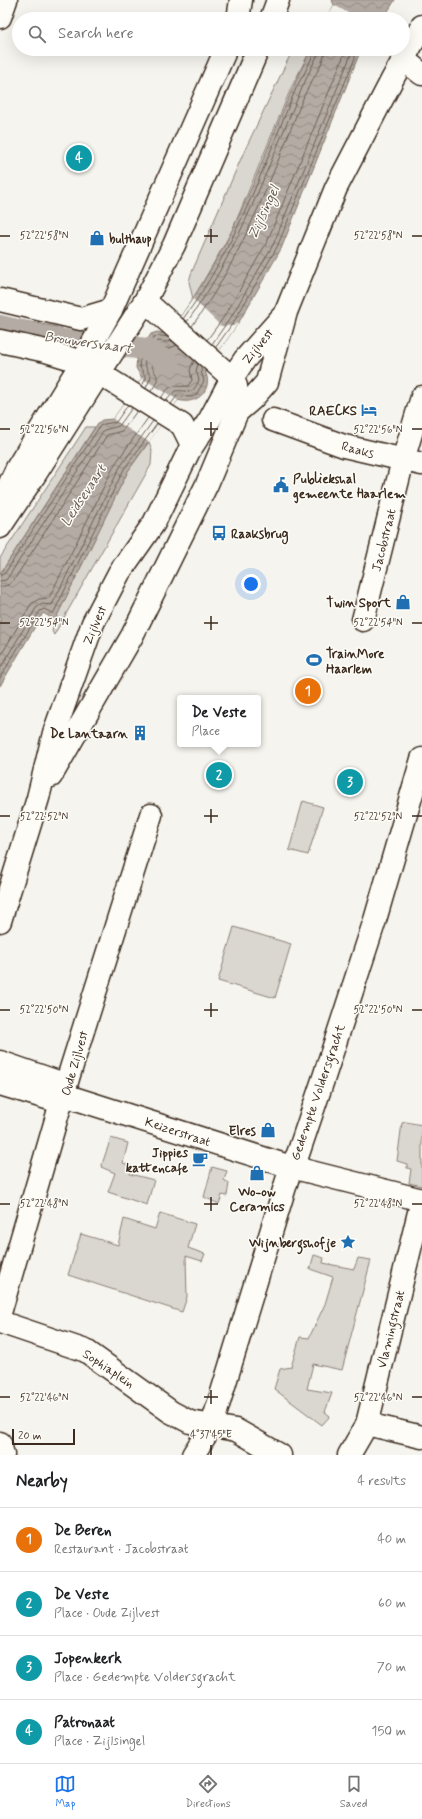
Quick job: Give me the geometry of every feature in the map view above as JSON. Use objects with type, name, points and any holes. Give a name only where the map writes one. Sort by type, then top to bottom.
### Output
[{"type":"street","points":[[0,17],[6,0]]},
{"type":"street","points":[[239,12],[241,0]]},
{"type":"street","points":[[274,12],[278,0]]},
{"type":"street","name":"Zijlvest","points":[[410,46],[422,26]]},
{"type":"street","points":[[0,527],[34,476],[102,365],[111,310],[223,56]]},
{"type":"street","points":[[0,505],[17,468],[112,353],[124,335],[159,313],[174,245],[255,56]]},
{"type":"street","name":"Zijlvest","points":[[38,798],[134,634],[206,484],[237,412],[252,399],[267,382],[286,312],[336,188],[404,56]]},
{"type":"street","points":[[402,59],[422,74]]},
{"type":"street","points":[[0,300],[81,319],[111,310],[159,313],[222,369],[236,386],[237,412],[210,419],[175,420]]},
{"type":"street","name":"Zijlvest","points":[[38,798],[54,733],[93,623],[119,573],[154,523],[192,444],[210,419],[222,369],[245,359],[286,312]]},
{"type":"street","points":[[0,342],[102,365],[175,420],[192,444]]},
{"type":"street","name":"Jacobstraat","points":[[363,620],[412,462],[422,397]]},
{"type":"street","name":"Raaks","points":[[273,420],[344,446],[412,462]]},
{"type":"street","name":"Gedempte Voldersgracht","points":[[212,1425],[291,1167],[298,1154],[375,920],[422,759]]},
{"type":"street","points":[[0,921],[38,798]]},
{"type":"street","name":"Oude Zijlvest","points":[[0,1313],[64,1094],[151,815]]},
{"type":"street","points":[[0,1062],[55,1081],[64,1094]]},
{"type":"street","name":"Keizerstraat","points":[[0,1084],[50,1099],[64,1094],[291,1167],[422,1200]]},
{"type":"street","name":"Vlamingstraat","points":[[349,1455],[367,1424],[422,1200]]},
{"type":"street","name":"Sophiaplein","points":[[0,1322],[86,1351],[171,1412],[190,1422],[236,1430],[280,1455]]},
{"type":"street","points":[[367,1424],[422,1437]]},
{"type":"street","points":[[193,1455],[212,1425]]},
{"type":"street","points":[[211,1455],[212,1425]]},
{"type":"street","points":[[0,1442],[3,1455]]},
{"type":"shaded area","points":[[290,56],[307,56],[291,88],[232,231],[193,299],[189,282],[191,274],[243,154]]},
{"type":"shaded area","points":[[86,427],[95,427],[0,574],[0,558]]},
{"type":"shaded area","points":[[149,442],[152,450],[151,465],[54,635],[52,631],[55,620],[118,491],[128,471]]},
{"type":"shaded area","points":[[303,801],[323,807],[308,855],[289,850]]},
{"type":"shaded area","points":[[234,927],[291,944],[275,998],[218,981]]},
{"type":"shaded area","points":[[406,1122],[422,1125],[422,1186],[409,1183],[411,1169],[407,1168],[407,1164],[397,1161],[402,1123]]},
{"type":"shaded area","points":[[111,1138],[128,1143],[123,1163],[133,1167],[130,1174],[154,1180],[147,1205],[108,1192],[115,1173],[101,1167]]},
{"type":"shaded area","points":[[212,1167],[227,1171],[224,1180],[229,1183],[227,1196],[222,1195],[219,1204],[204,1197]]},
{"type":"shaded area","points":[[160,1213],[195,1224],[188,1248],[205,1254],[202,1261],[186,1256],[187,1297],[182,1312],[68,1275],[81,1234],[118,1245],[124,1219],[155,1229]]},
{"type":"shaded area","points":[[314,1255],[324,1258],[323,1263],[354,1269],[358,1258],[371,1260],[342,1370],[313,1364],[307,1389],[332,1393],[325,1412],[330,1416],[322,1425],[274,1389],[280,1369],[291,1367],[300,1337],[309,1338],[325,1304],[333,1277],[310,1269]]},
{"type":"water","points":[[332,0],[395,0],[387,12],[330,12],[334,5]]},
{"type":"water","points":[[308,56],[358,56],[281,249],[239,322],[205,371],[207,384],[205,390],[192,401],[178,400],[128,471],[55,620],[43,613],[0,686],[0,574],[98,423],[102,420],[113,419],[142,378],[136,368],[137,356],[151,334],[157,332],[168,334],[210,270],[225,244],[252,186]]},
{"type":"water","points":[[0,316],[62,328],[54,346],[0,334]]},
{"type":"pier","points":[[334,5],[346,12],[330,12]]},
{"type":"pier","points":[[193,299],[221,326],[233,326],[239,322],[205,371],[168,334]]},
{"type":"pier","points":[[142,378],[178,400],[149,442],[113,419]]},
{"type":"waterway","name":"Brouwersvaart","points":[[0,326],[54,339],[147,349],[169,363]]},
{"type":"place","name":"Patronaat","points":[[79,158]]},
{"type":"place","name":"bulthaup","points":[[97,238]]},
{"type":"place","name":"RAECKS","points":[[369,410]]},
{"type":"place","name":"Publiekshal gemeente Haarlem","points":[[281,485]]},
{"type":"place","name":"Raaksbrug","points":[[219,533]]},
{"type":"place","name":"Twin Sport","points":[[403,602]]},
{"type":"place","name":"TrainMore Haarlem","points":[[314,660]]},
{"type":"place","name":"De Beren","points":[[308,691]]},
{"type":"place","name":"De Lantaarn","points":[[140,733]]},
{"type":"place","name":"De Veste","points":[[219,775]]},
{"type":"place","name":"Jopenkerk","points":[[350,782]]},
{"type":"place","name":"Elres","points":[[268,1130]]},
{"type":"place","name":"Jippies kattencafe","points":[[200,1159]]},
{"type":"place","name":"Wo-ow Ceramics","points":[[257,1173]]},
{"type":"place","name":"Wijnbergshofje","points":[[348,1242]]},
{"type":"water label","name":"Zijlsingel","points":[[263,212]]},
{"type":"water label","name":"Leidsevaart","points":[[83,495]]}]
